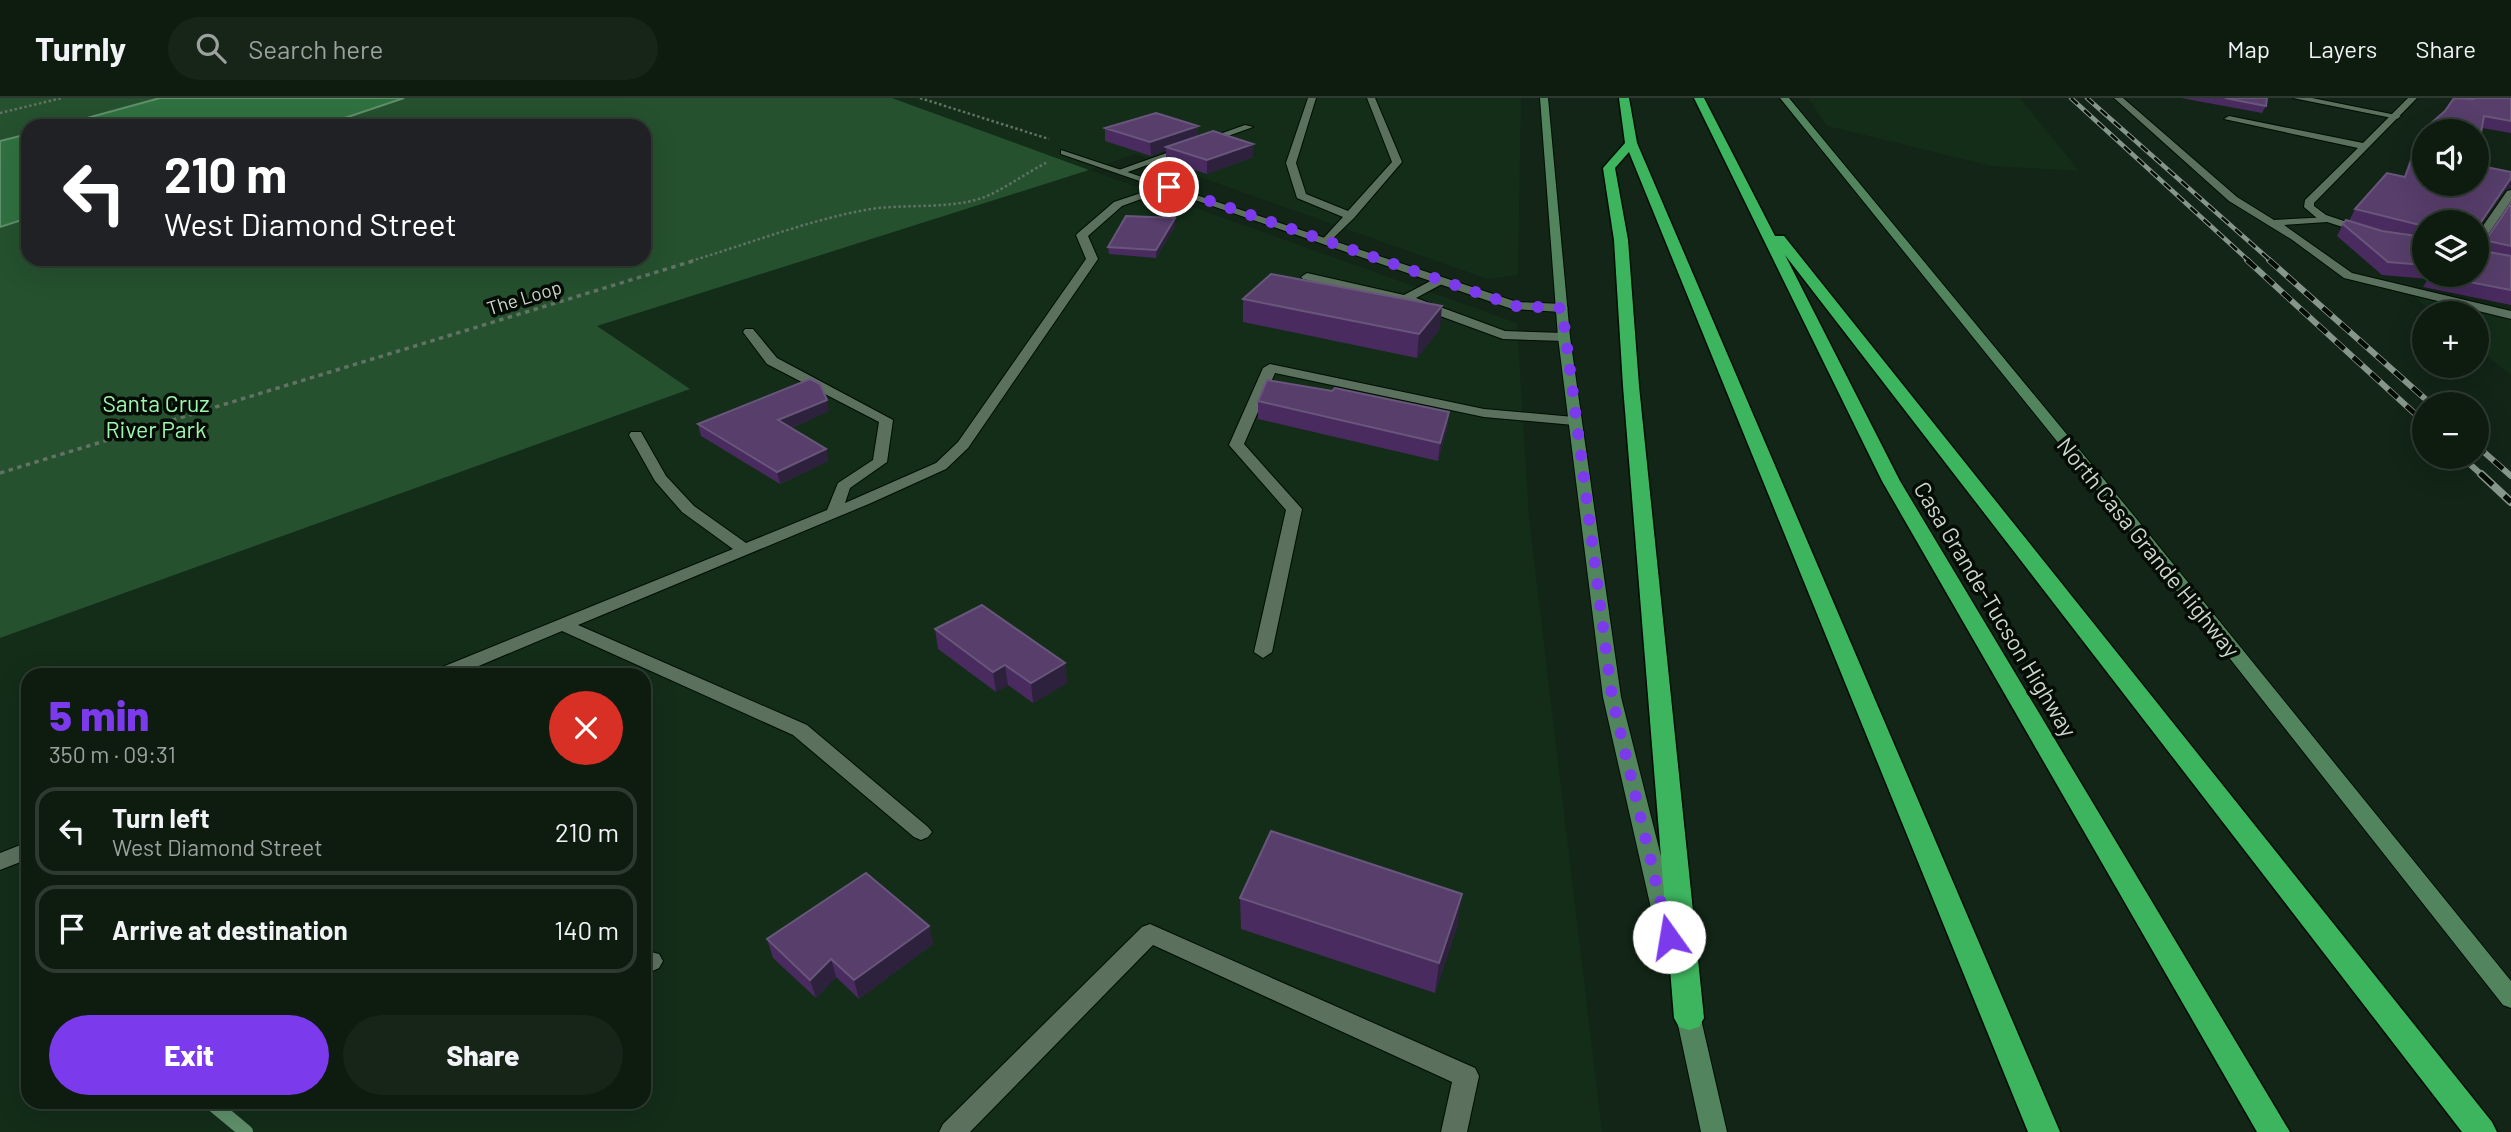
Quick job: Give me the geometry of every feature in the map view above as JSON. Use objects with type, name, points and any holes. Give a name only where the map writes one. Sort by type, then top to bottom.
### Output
[{"type":"highway","points":[[1624,98],[1631,143],[2044,1132]]},
{"type":"highway","name":"Casa Grande-Tucson Highway","points":[[1699,98],[1891,481],[2274,1132]]},
{"type":"highway","points":[[1631,143],[1609,168],[1621,240],[1631,386],[1689,1018]]},
{"type":"highway","points":[[1763,226],[1780,240],[2481,1132]]},
{"type":"main road","points":[[1544,98],[1564,338],[1612,697],[1714,1132]]},
{"type":"main road","name":"North Casa Grande Highway","points":[[1784,98],[2129,520],[2511,998]]},
{"type":"street","points":[[1312,98],[1291,163],[1301,195],[1350,216]]},
{"type":"street","points":[[1326,242],[1397,162],[1371,98]]},
{"type":"street","points":[[2118,98],[2232,199],[2272,223],[2348,276],[2511,315]]},
{"type":"street","points":[[2297,98],[2397,116]]},
{"type":"street","points":[[2375,234],[2327,219],[2309,207],[2309,202],[2413,98]]},
{"type":"street","points":[[2229,119],[2364,146]]},
{"type":"street","points":[[1121,171],[1248,127]]},
{"type":"street","points":[[1064,152],[1516,306],[1562,308]]},
{"type":"street","points":[[456,668],[941,466],[956,452],[1093,259],[1082,235],[1118,204],[1169,187]]},
{"type":"street","points":[[2489,225],[2511,193]]},
{"type":"street","points":[[2272,223],[2327,219]]},
{"type":"street","points":[[1307,277],[1406,299],[1503,335],[1564,338]]},
{"type":"street","points":[[1406,299],[1438,281]]},
{"type":"street","points":[[750,332],[772,360],[886,420],[880,462],[843,486],[834,512]]},
{"type":"street","points":[[1263,652],[1294,509],[1236,445],[1270,368],[1484,413],[1574,421]]},
{"type":"street","points":[[636,435],[660,478],[688,509],[744,549]]},
{"type":"street","points":[[561,624],[800,730],[921,832]]},
{"type":"street","points":[[0,862],[21,853]]},
{"type":"street","points":[[952,1132],[1150,933],[1466,1076],[1454,1132]]},
{"type":"path","points":[[0,113],[62,98]]},
{"type":"path","points":[[920,98],[1050,140],[1062,145],[1064,152]]},
{"type":"path","name":"The Loop","points":[[0,473],[849,213],[975,200],[1021,174],[1058,158],[1064,152]]},
{"type":"shaded area","points":[[160,98],[404,98],[342,119],[84,119]]},
{"type":"shaded area","points":[[892,98],[1521,98],[1518,275],[1487,279],[1135,154],[1090,170],[1517,323],[1529,517],[1602,1132],[0,1132],[0,638],[689,389],[596,326],[1088,170]]},
{"type":"shaded area","points":[[1808,98],[2020,98],[2079,171],[1991,166],[1827,126]]},
{"type":"shaded area","points":[[21,136],[21,220],[0,227],[0,141]]},
{"type":"shaded area","points":[[2408,292],[2445,301],[2419,301]]},
{"type":"shaded area","points":[[2489,312],[2511,317],[2511,375],[2489,357]]},
{"type":"green space","name":"Santa Cruz River Park","points":[[0,98],[892,98],[1089,170],[597,326],[690,389],[0,638]]},
{"type":"building","points":[[2225,98],[2267,98],[2266,106]]},
{"type":"building","points":[[2454,98],[2511,98],[2511,121],[2484,116],[2483,119],[2436,119]]},
{"type":"building","points":[[1156,113],[1198,126],[1150,142],[1105,128]]},
{"type":"building","points":[[1213,131],[1253,144],[1207,160],[1166,147]]},
{"type":"building","points":[[2412,158],[2412,196],[2489,196],[2489,168],[2511,172],[2511,178],[2489,210],[2412,210],[2412,223],[2355,209],[2387,173],[2405,177]]},
{"type":"building","points":[[2511,203],[2511,246],[2489,241],[2489,235]]},
{"type":"building","points":[[1126,216],[1175,218],[1156,250],[1108,247]]},
{"type":"building","points":[[2346,220],[2382,231],[2412,235],[2412,264],[2388,262],[2343,224]]},
{"type":"building","points":[[2489,252],[2511,256],[2511,290],[2489,286]]},
{"type":"building","points":[[1271,274],[1442,306],[1419,334],[1243,299]]},
{"type":"building","points":[[810,379],[820,384],[827,400],[778,420],[826,449],[777,472],[698,424]]},
{"type":"building","points":[[1267,380],[1332,391],[1335,388],[1449,412],[1440,443],[1258,401]]},
{"type":"building","points":[[982,605],[1065,663],[1031,683],[1005,665],[993,672],[935,629]]},
{"type":"building","points":[[1271,831],[1462,894],[1439,963],[1240,898]]},
{"type":"building","points":[[866,873],[929,926],[854,980],[831,959],[810,980],[767,939]]},
{"type":"waterway","points":[[218,1109],[246,1132]]},
{"type":"railway","points":[[2071,98],[2249,261]]},
{"type":"railway","points":[[2087,98],[2271,261]]},
{"type":"railway","points":[[2247,260],[2412,411]]},
{"type":"railway","points":[[2269,260],[2418,392]]},
{"type":"railway","points":[[2489,457],[2511,476]]},
{"type":"railway","points":[[2475,469],[2483,476]]},
{"type":"railway","points":[[2481,474],[2511,502]]},
{"type":"route","points":[[1169,187],[1516,306],[1562,308],[1574,421],[1612,697],[1669,937]]}]
